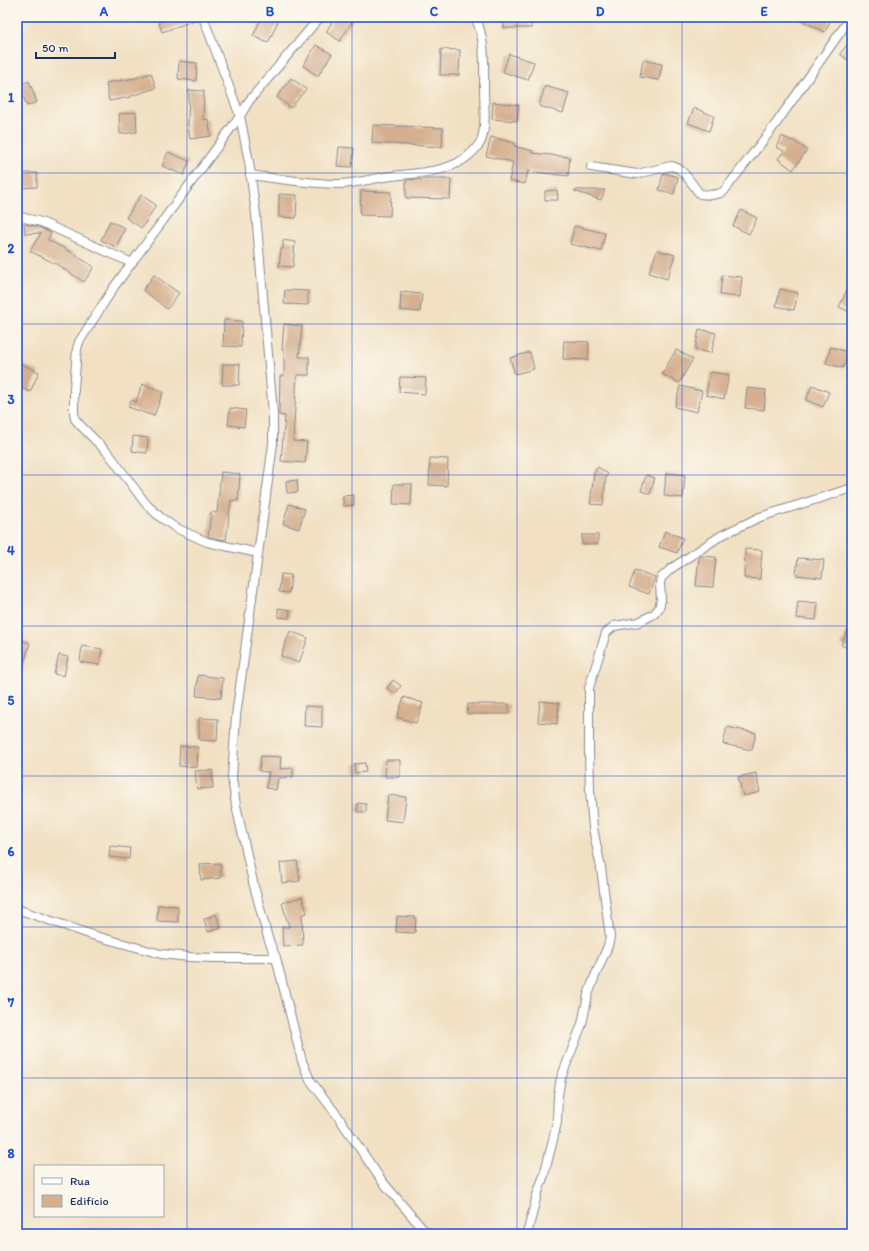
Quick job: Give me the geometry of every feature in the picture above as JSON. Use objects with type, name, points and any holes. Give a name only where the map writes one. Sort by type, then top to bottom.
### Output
[{"type":"street","points":[[203,17],[240,116],[257,221],[262,303],[273,413],[274,444],[236,716],[232,778],[236,805],[253,882],[268,938],[276,958],[298,1050],[310,1080],[349,1132],[382,1181],[428,1234]]},
{"type":"street","points":[[258,553],[207,542],[176,528],[160,518],[146,504],[109,454],[75,419],[74,389],[78,344],[114,287],[240,116],[249,101],[320,17]]},
{"type":"street","points":[[250,175],[284,180],[342,184],[392,176],[433,172],[448,168],[470,154],[482,138],[484,114],[482,35],[475,17]]},
{"type":"street","points":[[591,167],[639,174],[674,166],[684,174],[700,194],[720,194],[724,191],[775,125],[851,17]]},
{"type":"street","points":[[17,216],[41,222],[132,263]]},
{"type":"street","points":[[528,1234],[536,1194],[544,1175],[552,1144],[561,1078],[582,1024],[588,995],[608,946],[610,937],[601,868],[593,828],[589,766],[589,688],[606,633],[614,626],[639,622],[654,614],[659,608],[661,600],[661,578],[672,568],[722,535],[760,517],[852,488]]},
{"type":"street","points":[[17,910],[92,935],[162,954],[214,958],[276,958]]},
{"type":"building","points":[[157,17],[198,17],[198,19],[162,32]]},
{"type":"building","points":[[262,17],[280,17],[268,43],[253,36]]},
{"type":"building","points":[[335,17],[355,17],[340,41],[326,32]]},
{"type":"building","points":[[504,17],[531,17],[531,28],[504,28]]},
{"type":"building","points":[[794,17],[832,17],[825,32]]},
{"type":"building","points":[[852,38],[852,63],[840,54]]},
{"type":"building","points":[[316,45],[332,54],[318,76],[303,66]]},
{"type":"building","points":[[441,49],[460,50],[459,75],[440,75]]},
{"type":"building","points":[[509,54],[534,62],[528,80],[503,72]]},
{"type":"building","points":[[643,60],[662,64],[659,80],[640,77]]},
{"type":"building","points":[[179,61],[197,63],[196,81],[178,79]]},
{"type":"building","points":[[151,73],[156,88],[131,97],[109,101],[106,83],[136,78]]},
{"type":"building","points":[[291,78],[306,89],[291,108],[277,97]]},
{"type":"building","points":[[29,81],[37,102],[27,106],[19,85]]},
{"type":"building","points":[[545,86],[569,93],[563,113],[539,106]]},
{"type":"building","points":[[189,90],[204,91],[203,120],[208,119],[211,136],[190,139],[188,124]]},
{"type":"building","points":[[493,102],[519,105],[517,121],[492,119]]},
{"type":"building","points":[[694,108],[714,116],[709,131],[688,123]]},
{"type":"building","points":[[136,112],[137,132],[120,134],[119,114]]},
{"type":"building","points":[[373,125],[443,128],[442,147],[372,143]]},
{"type":"building","points":[[782,136],[791,141],[792,140],[807,150],[793,170],[778,159],[784,151],[776,147]]},
{"type":"building","points":[[491,137],[515,143],[514,146],[533,151],[532,153],[570,157],[568,176],[528,171],[525,184],[509,181],[513,162],[486,156]]},
{"type":"building","points":[[339,147],[354,148],[352,167],[337,166]]},
{"type":"building","points":[[168,152],[189,161],[184,175],[162,166]]},
{"type":"building","points":[[18,173],[37,173],[37,187],[18,188]]},
{"type":"building","points":[[664,173],[678,177],[674,194],[659,190]]},
{"type":"building","points":[[451,179],[450,199],[406,198],[406,180]]},
{"type":"building","points":[[557,190],[558,200],[545,200],[545,191]]},
{"type":"building","points":[[605,190],[601,200],[574,191]]},
{"type":"building","points":[[361,191],[391,192],[390,216],[360,215]]},
{"type":"building","points":[[279,194],[297,195],[296,218],[279,217]]},
{"type":"building","points":[[141,195],[156,205],[142,228],[126,218]]},
{"type":"building","points":[[741,210],[757,218],[749,234],[733,226]]},
{"type":"building","points":[[110,221],[125,228],[116,247],[101,240]]},
{"type":"building","points":[[24,224],[39,227],[51,233],[48,240],[71,252],[94,267],[84,282],[56,264],[30,251],[41,233],[25,234]]},
{"type":"building","points":[[574,226],[605,233],[601,251],[570,244]]},
{"type":"building","points":[[283,240],[295,242],[293,267],[279,266],[281,249],[283,249]]},
{"type":"building","points":[[657,250],[675,255],[667,279],[649,273]]},
{"type":"building","points":[[154,275],[179,293],[167,309],[143,290]]},
{"type":"building","points":[[722,275],[742,277],[740,297],[720,295]]},
{"type":"building","points":[[852,279],[852,313],[839,307]]},
{"type":"building","points":[[780,289],[798,293],[794,310],[776,306]]},
{"type":"building","points":[[285,290],[308,291],[308,305],[284,304]]},
{"type":"building","points":[[401,292],[422,294],[420,312],[400,310]]},
{"type":"building","points":[[224,320],[242,321],[241,347],[223,346]]},
{"type":"building","points":[[284,324],[302,326],[299,357],[309,357],[309,375],[297,375],[293,441],[307,442],[305,463],[281,461],[285,416],[279,415],[280,376],[284,376],[284,350],[282,350]]},
{"type":"building","points":[[699,329],[716,333],[711,353],[695,350]]},
{"type":"building","points":[[564,341],[589,342],[588,360],[563,359]]},
{"type":"building","points":[[831,347],[848,352],[843,368],[826,363]]},
{"type":"building","points":[[676,350],[693,359],[679,383],[662,374]]},
{"type":"building","points":[[530,352],[534,369],[515,374],[510,358]]},
{"type":"building","points":[[17,362],[39,372],[30,392],[17,386]]},
{"type":"building","points":[[223,364],[240,364],[239,385],[222,385]]},
{"type":"building","points":[[710,372],[729,375],[724,399],[706,395]]},
{"type":"building","points":[[400,377],[426,378],[425,394],[399,392]]},
{"type":"building","points":[[142,384],[163,392],[154,416],[128,407],[131,400],[136,402]]},
{"type":"building","points":[[812,385],[829,392],[823,407],[806,400]]},
{"type":"building","points":[[680,386],[702,391],[697,412],[675,407]]},
{"type":"building","points":[[747,388],[766,390],[764,410],[745,408]]},
{"type":"building","points":[[230,408],[246,410],[244,427],[228,425]]},
{"type":"building","points":[[133,436],[148,438],[147,453],[132,451]]},
{"type":"building","points":[[430,458],[448,459],[447,486],[429,485]]},
{"type":"building","points":[[598,467],[608,474],[606,477],[603,505],[590,504],[594,473]]},
{"type":"building","points":[[221,472],[240,474],[238,501],[231,500],[226,540],[208,537],[211,512],[217,513]]},
{"type":"building","points":[[666,473],[685,475],[683,498],[664,496]]},
{"type":"building","points":[[646,475],[655,478],[650,494],[641,491]]},
{"type":"building","points":[[297,480],[298,492],[287,493],[286,481]]},
{"type":"building","points":[[394,484],[412,484],[411,505],[393,504]]},
{"type":"building","points":[[354,495],[354,505],[343,506],[343,496]]},
{"type":"building","points":[[289,504],[305,509],[299,529],[283,524]]},
{"type":"building","points":[[665,531],[683,538],[677,553],[659,547]]},
{"type":"building","points":[[582,535],[598,535],[598,544],[582,544]]},
{"type":"building","points":[[745,549],[762,550],[760,579],[744,578]]},
{"type":"building","points":[[699,557],[716,557],[713,587],[696,586]]},
{"type":"building","points":[[798,558],[824,560],[822,578],[796,575]]},
{"type":"building","points":[[635,570],[655,577],[649,594],[629,587]]},
{"type":"building","points":[[281,574],[291,575],[289,593],[279,592]]},
{"type":"building","points":[[798,601],[818,603],[816,620],[796,618]]},
{"type":"building","points":[[278,608],[290,610],[289,618],[278,617]]},
{"type":"building","points":[[852,621],[852,650],[841,645]]},
{"type":"building","points":[[290,631],[308,638],[299,663],[281,656]]},
{"type":"building","points":[[17,639],[30,643],[19,680],[17,680]]},
{"type":"building","points":[[82,646],[102,649],[99,665],[80,662]]},
{"type":"building","points":[[59,655],[68,657],[64,676],[54,674]]},
{"type":"building","points":[[198,675],[223,678],[221,698],[196,696]]},
{"type":"building","points":[[393,680],[401,686],[395,694],[387,688]]},
{"type":"building","points":[[404,697],[423,703],[416,723],[397,717]]},
{"type":"building","points":[[540,701],[559,703],[557,724],[538,722]]},
{"type":"building","points":[[468,704],[509,704],[509,714],[467,714]]},
{"type":"building","points":[[305,706],[322,707],[322,727],[304,726]]},
{"type":"building","points":[[199,718],[218,719],[217,741],[199,740]]},
{"type":"building","points":[[727,727],[756,733],[752,750],[723,744]]},
{"type":"building","points":[[180,746],[198,747],[197,767],[179,766]]},
{"type":"building","points":[[261,756],[281,757],[280,769],[293,768],[293,777],[278,778],[276,790],[266,788],[269,772],[259,771]]},
{"type":"building","points":[[386,760],[400,760],[400,777],[385,777]]},
{"type":"building","points":[[365,763],[366,772],[355,773],[354,764]]},
{"type":"building","points":[[212,770],[213,788],[197,789],[195,771]]},
{"type":"building","points":[[756,773],[760,792],[743,796],[738,777]]},
{"type":"building","points":[[388,795],[406,797],[403,822],[385,820]]},
{"type":"building","points":[[358,803],[366,804],[366,812],[357,812]]},
{"type":"building","points":[[110,846],[130,848],[129,859],[109,857]]},
{"type":"building","points":[[297,861],[300,881],[282,883],[280,863]]},
{"type":"building","points":[[220,863],[221,878],[201,880],[200,864]]},
{"type":"building","points":[[302,897],[307,913],[302,914],[303,945],[283,946],[282,927],[289,927],[282,903]]},
{"type":"building","points":[[158,905],[178,906],[178,922],[157,921]]},
{"type":"building","points":[[216,914],[221,928],[208,932],[204,919]]},
{"type":"building","points":[[397,916],[416,917],[415,933],[396,932]]}]
